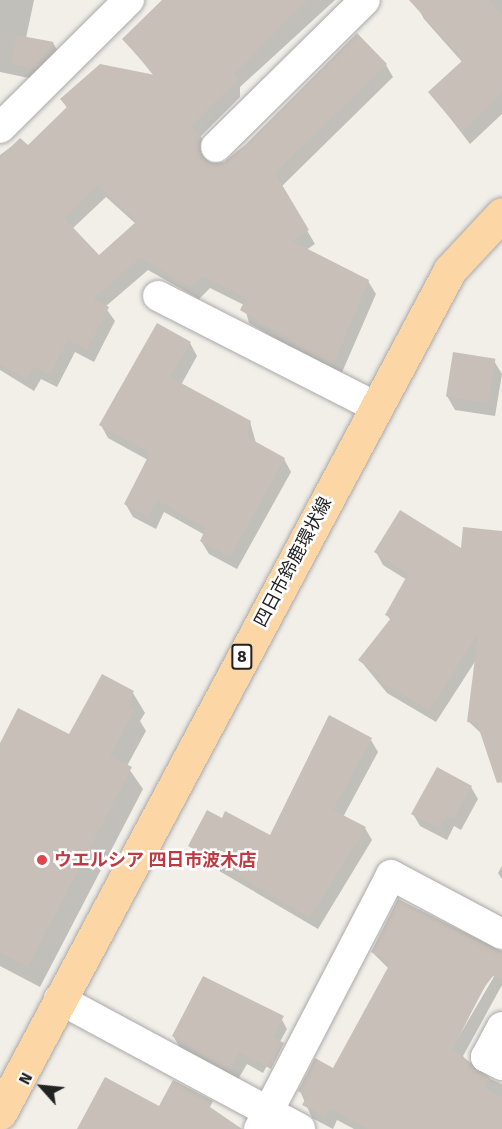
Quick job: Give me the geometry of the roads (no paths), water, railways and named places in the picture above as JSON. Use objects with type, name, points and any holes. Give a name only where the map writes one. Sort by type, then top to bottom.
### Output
[{"type":"main road","name":"四日市鈴鹿環状線","points":[[0,1113],[374,406],[450,270],[502,214]]},
{"type":"street","points":[[0,128],[129,0]]},
{"type":"street","points":[[216,147],[365,0]]},
{"type":"street","points":[[158,296],[374,406]]},
{"type":"street","points":[[264,1120],[391,875],[502,934]]},
{"type":"street","points":[[59,999],[264,1120],[300,1129]]},
{"type":"street","points":[[502,1027],[486,1058],[502,1065]]},
{"type":"place","name":"ウエルシア 四日市波木店","points":[[42,860]]}]
